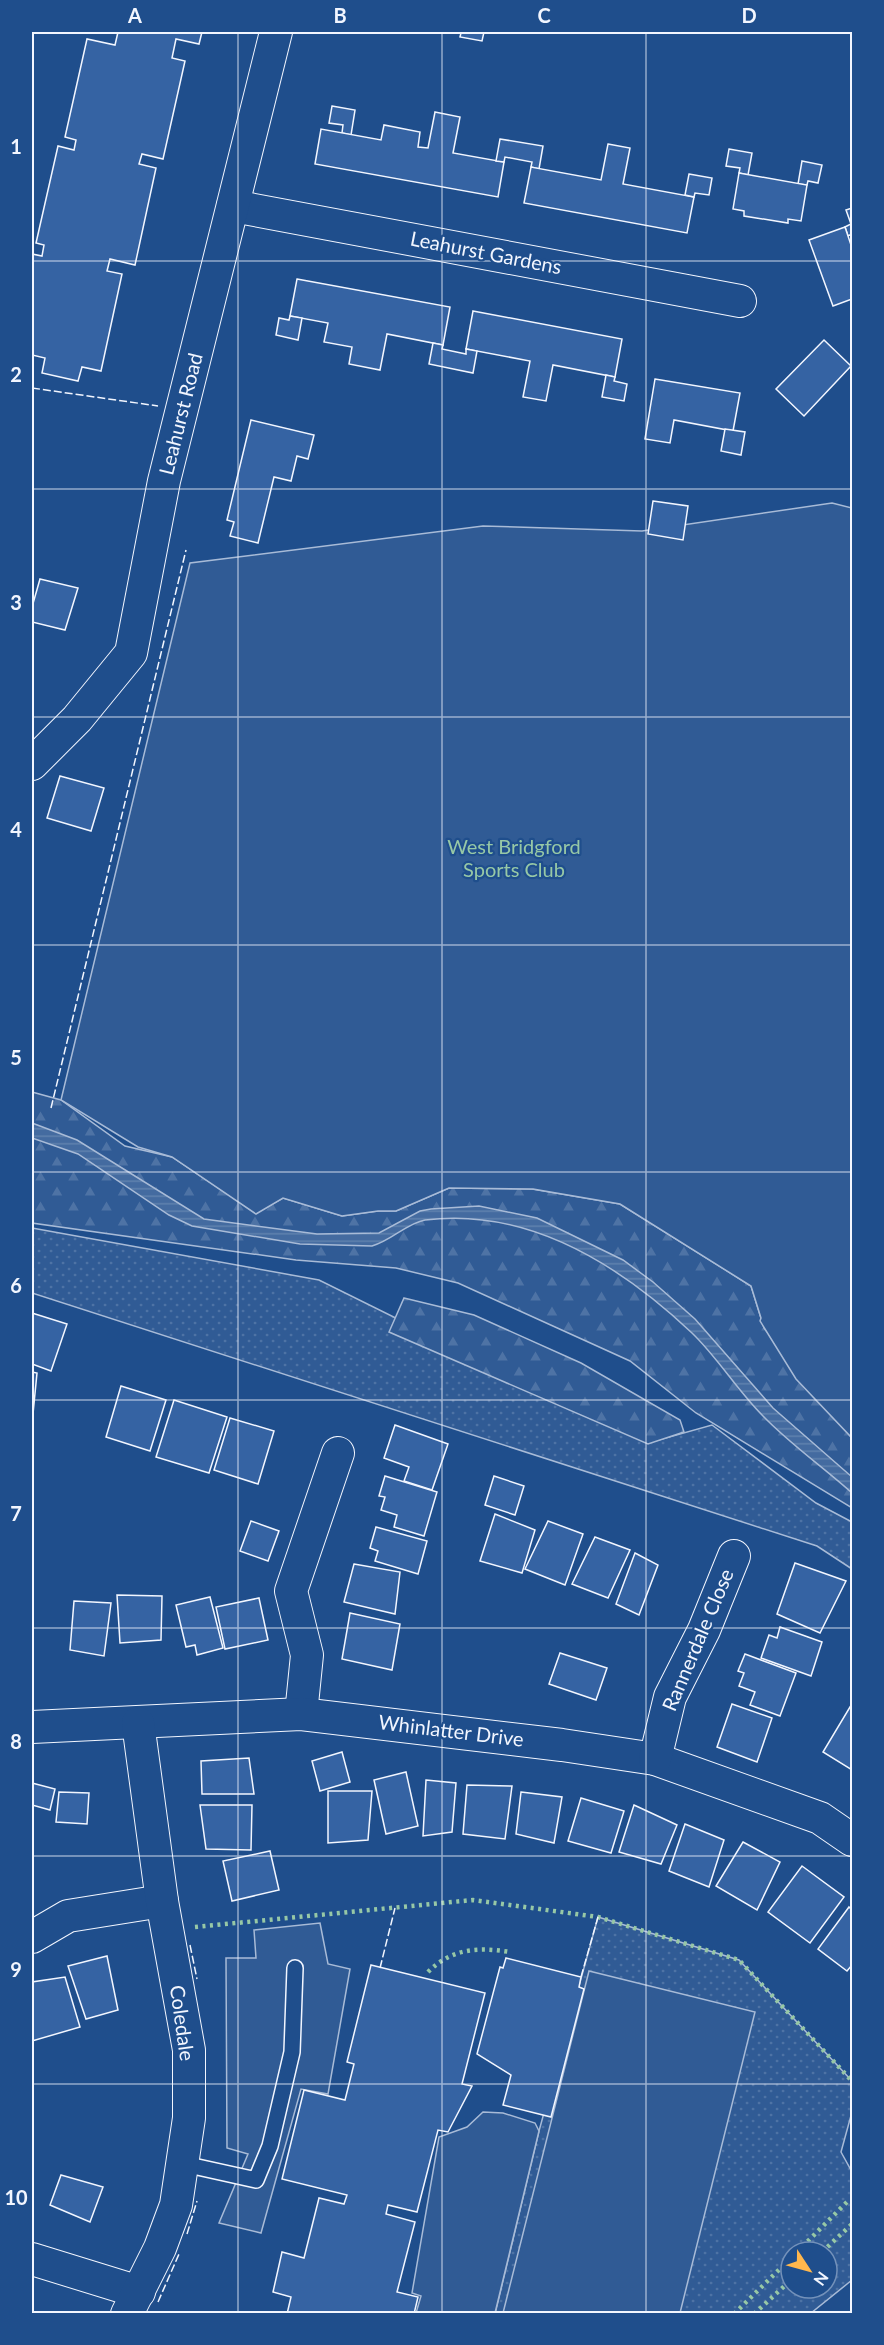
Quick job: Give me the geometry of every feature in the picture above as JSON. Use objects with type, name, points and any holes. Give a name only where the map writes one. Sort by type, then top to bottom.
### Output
[{"type":"street","name":"Leahurst Road","points":[[32,764],[77,719],[131,652],[164,482],[276,32]]},
{"type":"street","name":"Leahurst Gardens","points":[[233,206],[740,301]]},
{"type":"street","points":[[301,1714],[307,1655],[291,1591],[338,1453]]},
{"type":"street","name":"Rannerdale Close","points":[[655,1759],[670,1697],[704,1630],[734,1556]]},
{"type":"street","name":"Whinlatter Drive","points":[[32,1727],[301,1714],[408,1725],[655,1759],[820,1818],[852,1840]]},
{"type":"street","name":"Coledale","points":[[133,2302],[168,2227],[184,2164],[189,2118],[189,2050],[162,1901],[138,1723]]},
{"type":"street","points":[[32,1937],[68,1916],[162,1901]]},
{"type":"street","points":[[32,2259],[133,2302]]},
{"type":"lane","points":[[184,2164],[256,2180],[270,2146],[292,2052],[295,1968]]},
{"type":"green space","points":[[32,1092],[61,1100],[125,1146],[172,1157],[256,1213],[283,1198],[342,1216],[396,1211],[449,1188],[532,1189],[620,1204],[751,1286],[764,1328],[852,1438],[852,1508],[696,1413],[630,1361],[458,1283],[396,1268],[296,1260],[32,1223]]},
{"type":"green space","points":[[32,1228],[319,1280],[648,1443],[712,1425],[816,1503],[852,1522],[852,1569],[817,1546],[32,1293]]},
{"type":"green space","points":[[404,1298],[474,1315],[581,1363],[680,1420],[684,1432],[648,1444],[389,1332]]},
{"type":"green space","points":[[598,1917],[739,1960],[852,2081],[852,2112],[841,2152],[852,2172],[852,2280],[839,2290],[839,2240],[779,2240],[779,2300],[827,2300],[811,2313],[495,2314],[539,2131]]},
{"type":"shaded area","name":"West Bridgford Sports Club","points":[[832,503],[852,508],[852,1438],[796,1379],[760,1321],[751,1286],[620,1204],[533,1189],[449,1188],[396,1211],[342,1216],[283,1198],[256,1214],[172,1157],[138,1147],[61,1100],[190,563],[483,526],[642,531]]},
{"type":"shaded area","points":[[32,1123],[77,1140],[204,1219],[317,1234],[379,1233],[420,1211],[431,1209],[479,1206],[537,1218],[623,1260],[653,1282],[695,1319],[773,1408],[852,1477],[852,1493],[773,1426],[692,1333],[664,1308],[603,1264],[570,1246],[536,1232],[500,1223],[463,1218],[418,1222],[372,1246],[300,1244],[192,1226],[169,1215],[78,1154],[32,1138]]},
{"type":"shaded area","points":[[320,1923],[328,1964],[350,1969],[328,2094],[301,2089],[261,2233],[219,2223],[248,2154],[227,2148],[226,1958],[256,1958],[254,1930]]},
{"type":"shaded area","points":[[589,1971],[755,2012],[680,2313],[503,2313]]},
{"type":"shaded area","points":[[483,2112],[503,2113],[535,2123],[539,2131],[495,2313],[416,2313],[421,2296],[412,2293],[439,2137],[467,2127]]},
{"type":"building","points":[[118,32],[202,32],[199,44],[176,39],[172,58],[185,61],[163,159],[142,154],[139,164],[156,168],[135,265],[110,259],[107,271],[122,274],[101,371],[82,367],[78,381],[42,373],[45,358],[32,355],[32,254],[42,256],[44,245],[36,243],[58,146],[74,150],[76,140],[65,137],[87,39],[115,45]]},
{"type":"building","points":[[452,32],[484,32],[482,41],[460,37],[461,33]]},
{"type":"building","points":[[332,106],[355,110],[351,135],[342,133],[343,125],[329,123]]},
{"type":"building","points":[[435,112],[460,117],[453,153],[504,162],[498,197],[315,164],[321,129],[381,140],[384,125],[420,132],[418,147],[428,148]]},
{"type":"building","points":[[500,139],[543,146],[539,169],[531,167],[532,162],[505,157],[504,162],[496,161]]},
{"type":"building","points":[[608,144],[630,148],[623,184],[694,197],[687,233],[524,203],[531,167],[601,180]]},
{"type":"building","points":[[729,149],[752,153],[748,175],[739,173],[740,168],[726,166]]},
{"type":"building","points":[[802,161],[822,165],[818,183],[808,181],[807,185],[798,184]]},
{"type":"building","points":[[739,173],[807,185],[801,221],[788,219],[788,223],[744,216],[744,211],[733,209]]},
{"type":"building","points":[[689,174],[712,178],[709,195],[695,193],[694,197],[685,195]]},
{"type":"building","points":[[852,208],[852,234],[848,236],[845,227],[851,224],[846,210]]},
{"type":"building","points":[[845,227],[852,248],[852,299],[833,306],[809,240]]},
{"type":"building","points":[[297,279],[450,307],[443,345],[387,334],[380,370],[349,364],[352,347],[324,342],[328,323],[290,316]]},
{"type":"building","points":[[473,311],[622,339],[615,377],[553,365],[546,401],[523,397],[530,361],[466,349]]},
{"type":"building","points":[[290,316],[302,318],[298,340],[276,335],[279,318],[289,320]]},
{"type":"building","points":[[824,340],[851,366],[804,416],[776,389]]},
{"type":"building","points":[[433,343],[443,345],[442,349],[466,354],[466,349],[477,351],[473,373],[429,364]]},
{"type":"building","points":[[606,375],[615,377],[614,381],[627,384],[624,401],[602,397]]},
{"type":"building","points":[[655,379],[740,393],[733,431],[674,420],[670,443],[645,439]]},
{"type":"building","points":[[251,420],[314,435],[308,459],[297,456],[291,481],[274,477],[258,543],[230,536],[234,522],[227,520]]},
{"type":"building","points":[[725,429],[745,432],[741,455],[721,451]]},
{"type":"building","points":[[653,501],[688,506],[683,540],[648,534]]},
{"type":"building","points":[[40,579],[78,588],[65,630],[32,622],[32,607]]},
{"type":"building","points":[[60,776],[104,788],[91,831],[47,818]]},
{"type":"building","points":[[32,1313],[67,1324],[51,1371],[32,1364]]},
{"type":"building","points":[[32,1372],[37,1373],[32,1424]]},
{"type":"building","points":[[121,1386],[166,1400],[150,1451],[106,1437]]},
{"type":"building","points":[[174,1400],[227,1417],[209,1473],[156,1457]]},
{"type":"building","points":[[230,1418],[274,1431],[258,1484],[214,1470]]},
{"type":"building","points":[[395,1425],[448,1444],[432,1490],[404,1481],[409,1467],[384,1458]]},
{"type":"building","points":[[385,1476],[437,1492],[424,1536],[394,1527],[397,1515],[381,1510],[385,1497],[379,1496]]},
{"type":"building","points":[[494,1476],[524,1486],[515,1515],[485,1505]]},
{"type":"building","points":[[495,1514],[535,1530],[522,1573],[480,1561]]},
{"type":"building","points":[[251,1521],[279,1531],[268,1561],[240,1551]]},
{"type":"building","points":[[548,1521],[583,1534],[565,1585],[525,1569]]},
{"type":"building","points":[[376,1527],[427,1541],[418,1574],[375,1561],[378,1551],[370,1548]]},
{"type":"building","points":[[595,1537],[630,1550],[608,1598],[572,1584]]},
{"type":"building","points":[[635,1553],[658,1565],[639,1615],[616,1604]]},
{"type":"building","points":[[795,1563],[846,1581],[820,1633],[777,1614]]},
{"type":"building","points":[[354,1564],[400,1572],[395,1614],[344,1602]]},
{"type":"building","points":[[117,1595],[162,1596],[161,1640],[120,1643]]},
{"type":"building","points":[[210,1597],[223,1648],[197,1655],[195,1645],[186,1647],[176,1605]]},
{"type":"building","points":[[259,1598],[268,1640],[225,1649],[216,1607]]},
{"type":"building","points":[[74,1601],[111,1603],[104,1656],[70,1650]]},
{"type":"building","points":[[350,1613],[400,1624],[392,1670],[342,1659]]},
{"type":"building","points":[[780,1627],[822,1642],[811,1676],[761,1658],[769,1635],[777,1638]]},
{"type":"building","points":[[560,1653],[607,1668],[596,1700],[549,1684]]},
{"type":"building","points":[[745,1654],[796,1673],[780,1716],[750,1705],[755,1692],[739,1686],[744,1673],[738,1671]]},
{"type":"building","points":[[732,1704],[772,1718],[757,1762],[717,1747]]},
{"type":"building","points":[[850,1707],[852,1709],[852,1770],[823,1752]]},
{"type":"building","points":[[342,1752],[350,1782],[320,1791],[312,1761]]},
{"type":"building","points":[[249,1758],[254,1794],[202,1794],[201,1761]]},
{"type":"building","points":[[406,1772],[418,1826],[386,1834],[374,1780]]},
{"type":"building","points":[[426,1780],[456,1783],[452,1832],[423,1836]]},
{"type":"building","points":[[32,1783],[55,1789],[50,1810],[32,1805]]},
{"type":"building","points":[[467,1785],[512,1786],[505,1839],[463,1834]]},
{"type":"building","points":[[328,1791],[372,1791],[368,1840],[328,1843]]},
{"type":"building","points":[[59,1792],[89,1793],[87,1824],[56,1822]]},
{"type":"building","points":[[521,1792],[562,1797],[554,1843],[516,1834]]},
{"type":"building","points":[[581,1798],[624,1811],[611,1853],[568,1841]]},
{"type":"building","points":[[200,1805],[252,1805],[251,1850],[206,1849]]},
{"type":"building","points":[[634,1805],[677,1825],[661,1864],[619,1852]]},
{"type":"building","points":[[685,1824],[724,1840],[709,1887],[669,1871]]},
{"type":"building","points":[[743,1842],[780,1862],[757,1910],[716,1886]]},
{"type":"building","points":[[270,1851],[279,1890],[232,1901],[223,1861]]},
{"type":"building","points":[[802,1866],[844,1897],[810,1943],[768,1912]]},
{"type":"building","points":[[849,1907],[852,1910],[852,1965],[847,1971],[818,1949]]},
{"type":"building","points":[[107,1956],[118,2010],[86,2019],[68,1966]]},
{"type":"building","points":[[506,1958],[581,1977],[579,1987],[584,1989],[551,2117],[503,2105],[511,2075],[477,2054],[500,1967],[503,1968]]},
{"type":"building","points":[[371,1965],[485,1993],[462,2084],[472,2086],[448,2132],[438,2130],[417,2212],[388,2205],[386,2214],[415,2222],[397,2292],[418,2297],[414,2314],[287,2314],[291,2297],[273,2292],[282,2252],[304,2258],[319,2198],[344,2204],[347,2195],[282,2179],[304,2090],[345,2100],[354,2064],[347,2062]]},
{"type":"building","points":[[65,1977],[80,2027],[32,2041],[32,1982]]},
{"type":"building","points":[[61,2175],[103,2187],[90,2222],[50,2205]]},
{"type":"hedge","points":[[195,1927],[473,1900],[598,1917],[739,1960],[852,2081]]},
{"type":"hedge","points":[[428,1972],[446,1958],[466,1951],[510,1952]]},
{"type":"hedge","points":[[809,2240],[849,2200]]},
{"type":"hedge","points":[[835,2240],[852,2224]]},
{"type":"hedge","points":[[734,2314],[779,2270]]},
{"type":"hedge","points":[[754,2314],[779,2291]]},
{"type":"fence","points":[[32,388],[158,406]]},
{"type":"fence","points":[[51,1108],[186,550]]},
{"type":"fence","points":[[380,1968],[395,1908]]},
{"type":"fence","points":[[581,1977],[598,1917]]},
{"type":"fence","points":[[190,1945],[197,1979]]},
{"type":"fence","points":[[187,2234],[197,2201]]},
{"type":"fence","points":[[158,2302],[179,2254]]}]
